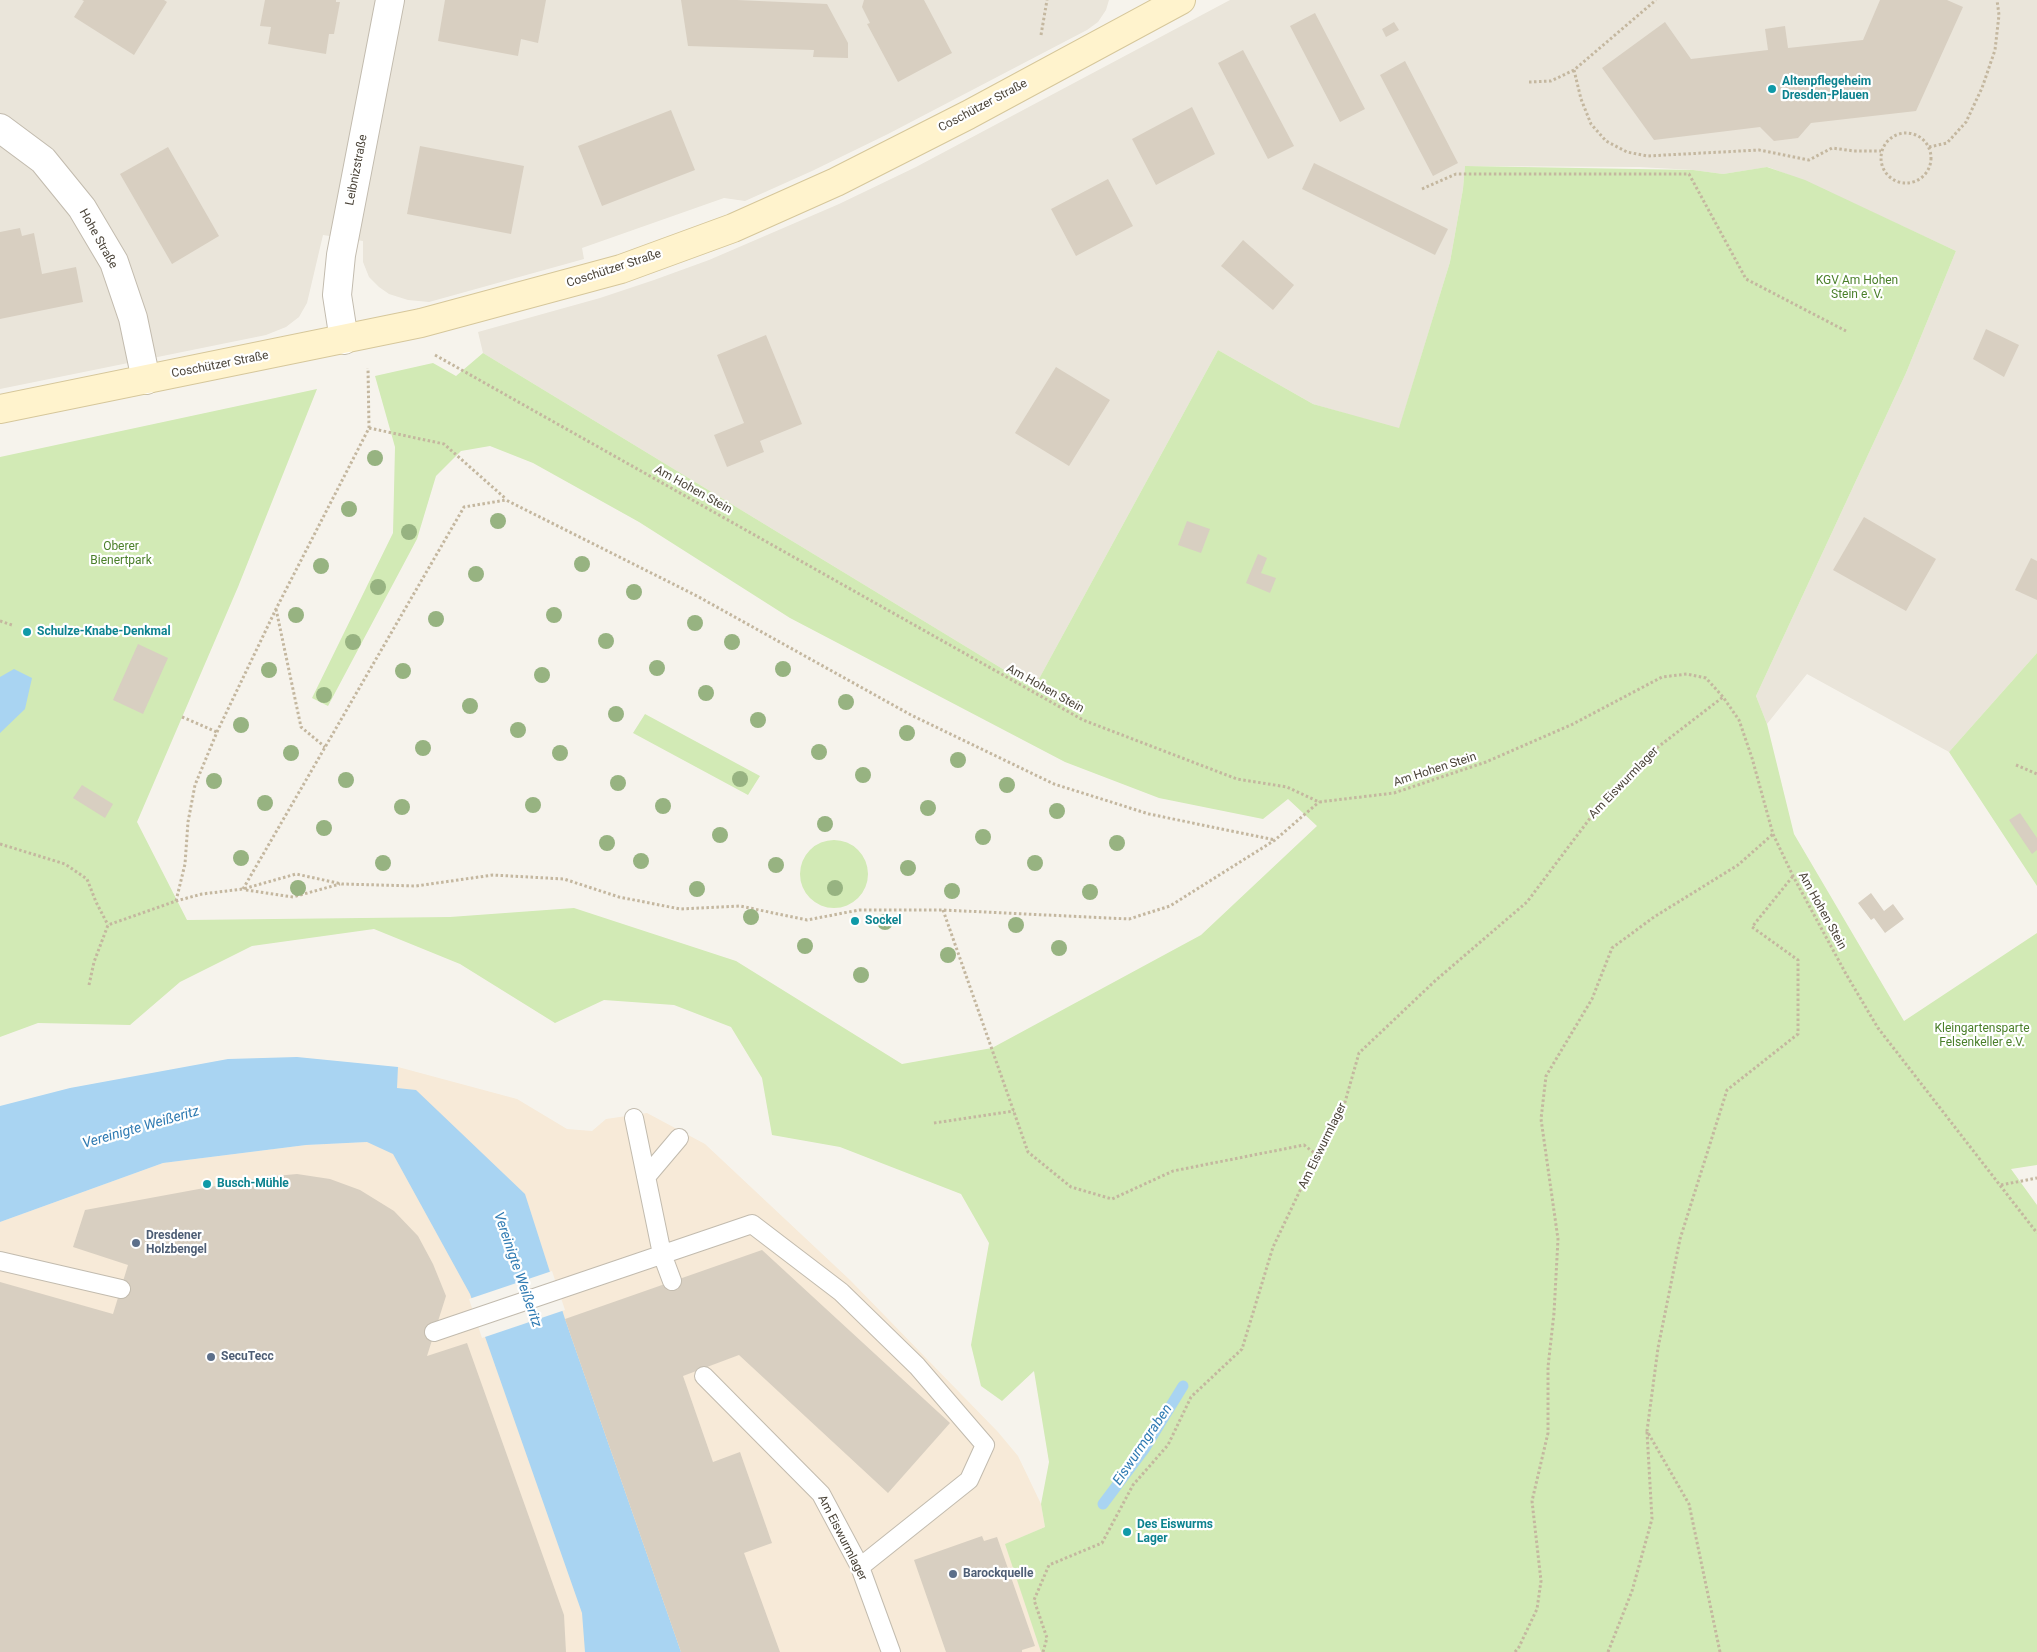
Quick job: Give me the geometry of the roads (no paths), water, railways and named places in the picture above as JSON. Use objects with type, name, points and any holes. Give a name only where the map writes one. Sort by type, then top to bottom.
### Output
[{"type":"street","name":"Leibnizstraße","points":[[344,340],[337,295],[341,255],[390,0]]},
{"type":"street","name":"Coschützer Straße","points":[[0,409],[344,340],[462,313],[621,270],[733,228],[836,182],[951,124],[1169,3]]},
{"type":"street","name":"Hohe Straße","points":[[0,128],[44,160],[82,208],[114,262],[133,318],[146,380]]},
{"type":"lane","points":[[634,1118],[662,1254],[672,1281]]},
{"type":"lane","points":[[646,1177],[679,1138]]},
{"type":"lane","points":[[434,1332],[752,1224],[841,1292],[917,1366],[985,1445],[969,1480],[860,1567]]},
{"type":"lane","points":[[0,1261],[121,1289]]},
{"type":"lane","name":"Am Eiswurmlager","points":[[704,1376],[820,1494],[860,1567],[891,1652]]},
{"type":"water","points":[[14,669],[32,678],[25,709],[0,733],[0,677]]},
{"type":"water","name":"Vereinigte Weißeritz","points":[[297,1057],[398,1067],[397,1088],[416,1090],[525,1194],[565,1319],[681,1652],[585,1652],[582,1613],[470,1294],[393,1154],[367,1142],[306,1145],[163,1163],[0,1222],[0,1106],[70,1088],[228,1059]]},
{"type":"waterway","name":"Eiswurmgraben","points":[[1103,1504],[1145,1448],[1183,1386]]},
{"type":"place","name":"Altenpflegeheim Dresden-Plauen","points":[[1772,89]]},
{"type":"place","name":"Schulze-Knabe-Denkmal","points":[[27,632]]},
{"type":"place","name":"Sockel","points":[[855,921]]},
{"type":"place","name":"Busch-Mühle","points":[[207,1184]]},
{"type":"place","name":"Dresdener Holzbengel","points":[[136,1243]]},
{"type":"place","name":"SecuTecc","points":[[211,1357]]},
{"type":"place","name":"Des Eiswurms Lager","points":[[1127,1532]]},
{"type":"place","name":"Barockquelle","points":[[953,1574]]},
{"type":"park label","name":"KGV Am Hohen Stein e. V.","points":[[1857,288]]},
{"type":"park label","name":"Oberer Bienertpark","points":[[121,554]]},
{"type":"park label","name":"Kleingartensparte Felsenkeller e.V.","points":[[1982,1036]]}]
